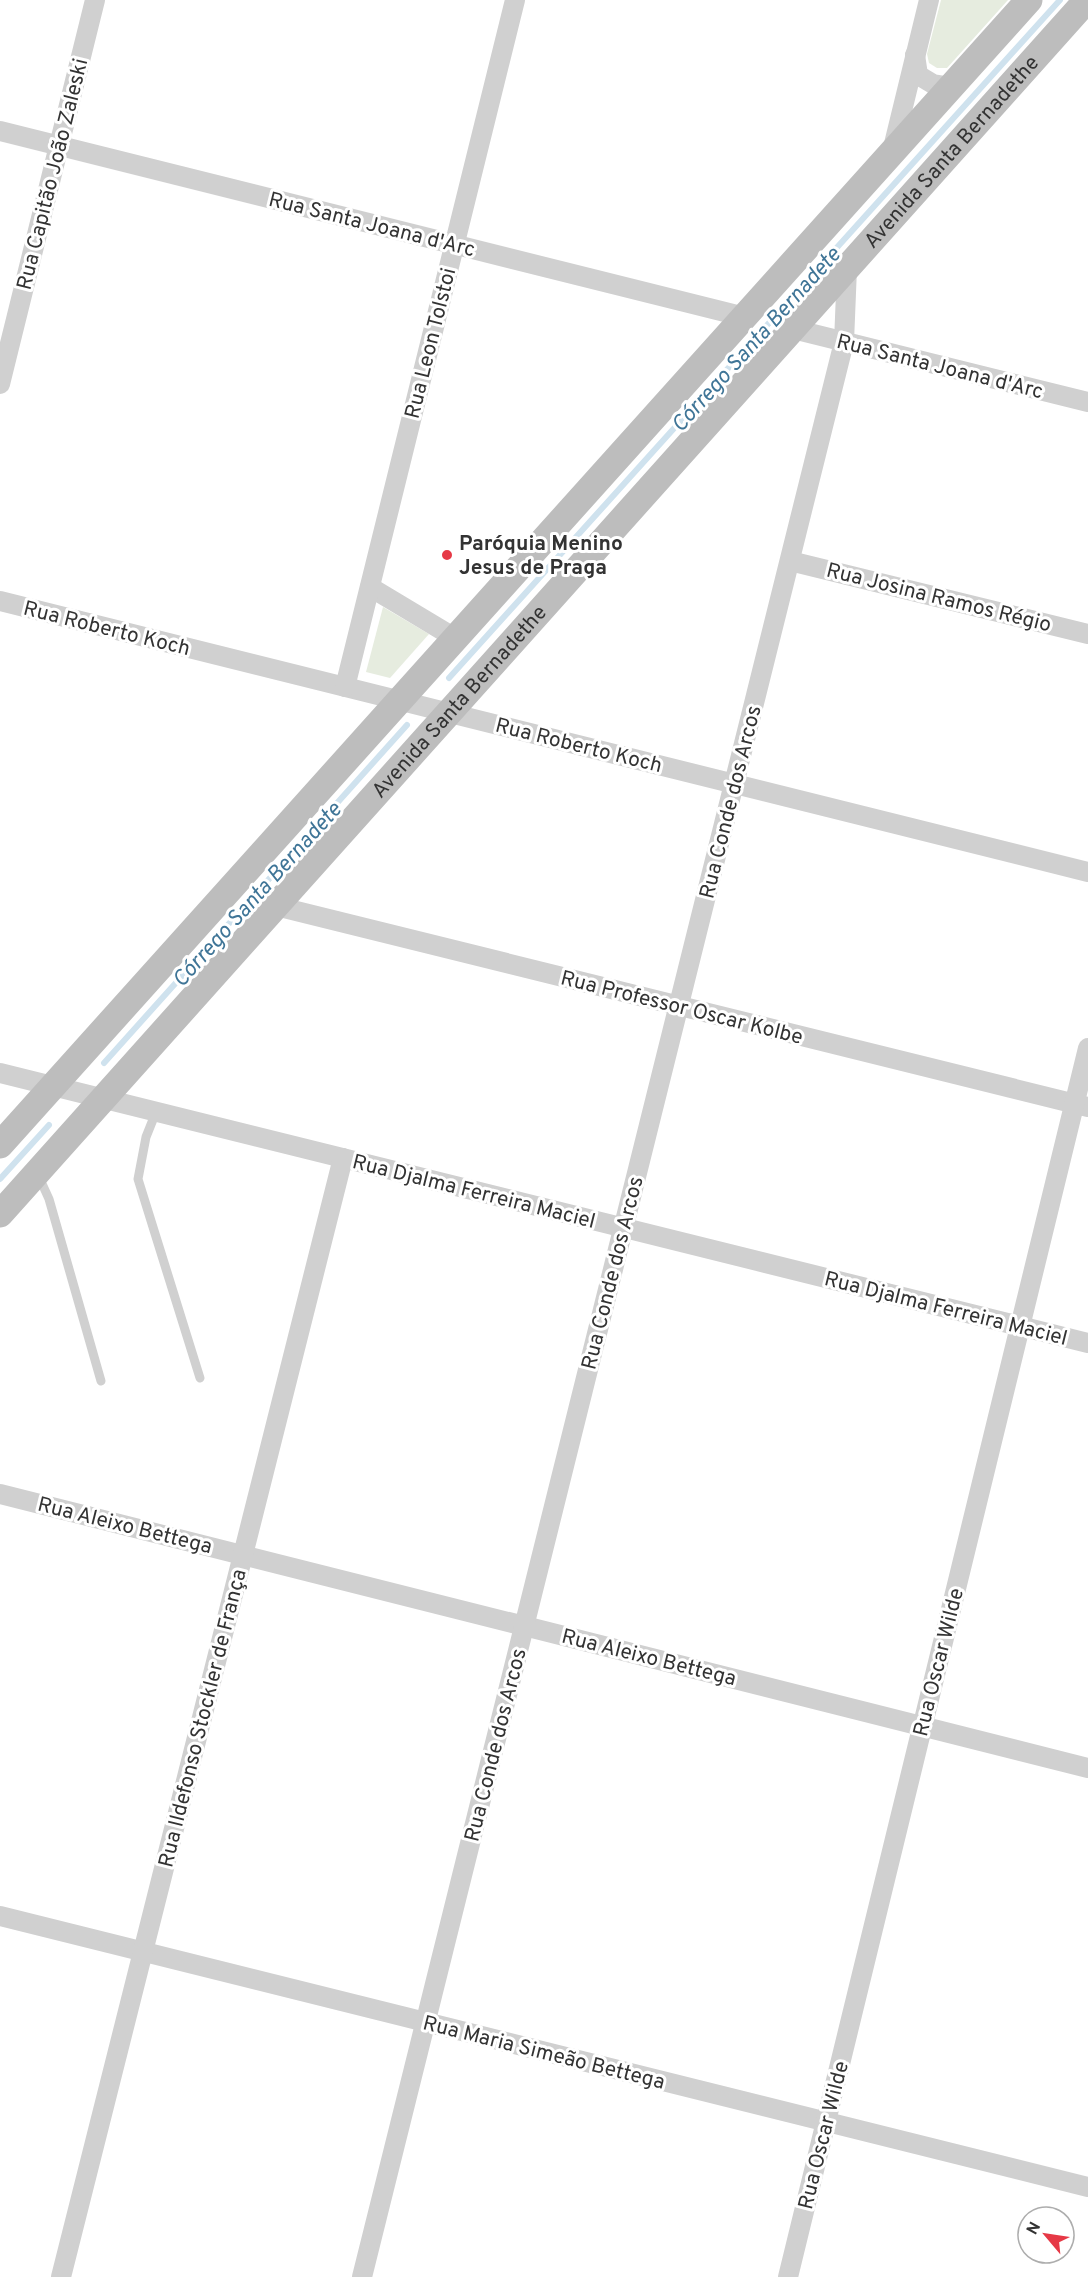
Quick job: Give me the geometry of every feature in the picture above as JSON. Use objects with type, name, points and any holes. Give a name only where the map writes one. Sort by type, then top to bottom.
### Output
[{"type":"main road","name":"Avenida Santa Bernadethe","points":[[0,1145],[1029,0]]},
{"type":"main road","name":"Avenida Santa Bernadethe","points":[[0,1214],[1087,0]]},
{"type":"street","name":"Rua Capitão João Zaleski","points":[[0,384],[95,0]]},
{"type":"street","name":"Rua Leon Tolstoi","points":[[345,687],[515,0]]},
{"type":"street","points":[[892,152],[929,0]]},
{"type":"street","points":[[915,56],[918,75],[933,84],[951,87]]},
{"type":"street","name":"Rua Santa Joana d'Arc","points":[[0,131],[745,317]]},
{"type":"street","name":"Rua Conde dos Arcos","points":[[362,2277],[844,342],[848,268]]},
{"type":"street","name":"Rua Santa Joana d'Arc","points":[[793,329],[1088,402]]},
{"type":"street","name":"Rua Josina Ramos Régio","points":[[790,561],[1088,634]]},
{"type":"street","points":[[370,587],[455,638]]},
{"type":"street","name":"Rua Roberto Koch","points":[[0,601],[1088,872]]},
{"type":"street","name":"Rua Professor Oscar Kolbe","points":[[276,906],[1081,1106]]},
{"type":"street","name":"Rua Oscar Wilde","points":[[788,2277],[1020,1326],[1081,1106],[1088,1048]]},
{"type":"street","name":"Rua Djalma Ferreira Maciel","points":[[0,1073],[1088,1343]]},
{"type":"street","name":"Rua Ildefonso Stockler de França","points":[[61,2277],[343,1158]]},
{"type":"street","name":"Rua Aleixo Bettega","points":[[0,1494],[1088,1768]]},
{"type":"street","name":"Rua Maria Simeão Bettega","points":[[0,1916],[1088,2187]]},
{"type":"lane","points":[[156,1112],[146,1137],[138,1179],[200,1378]]},
{"type":"lane","points":[[37,1172],[49,1199],[101,1381]]},
{"type":"shaded area","points":[[941,0],[1008,0],[947,68],[937,68],[929,63],[927,54]]},
{"type":"shaded area","points":[[383,607],[429,634],[390,678],[366,672]]},
{"type":"waterway","name":"Córrego Santa Bernadete","points":[[449,678],[1060,0]]},
{"type":"waterway","name":"Córrego Santa Bernadete","points":[[104,1063],[407,725]]},
{"type":"waterway","name":"Córrego Santa Bernadete","points":[[0,1179],[49,1125]]},
{"type":"place","name":"Paróquia Menino Jesus de Praga","points":[[447,555]]}]
